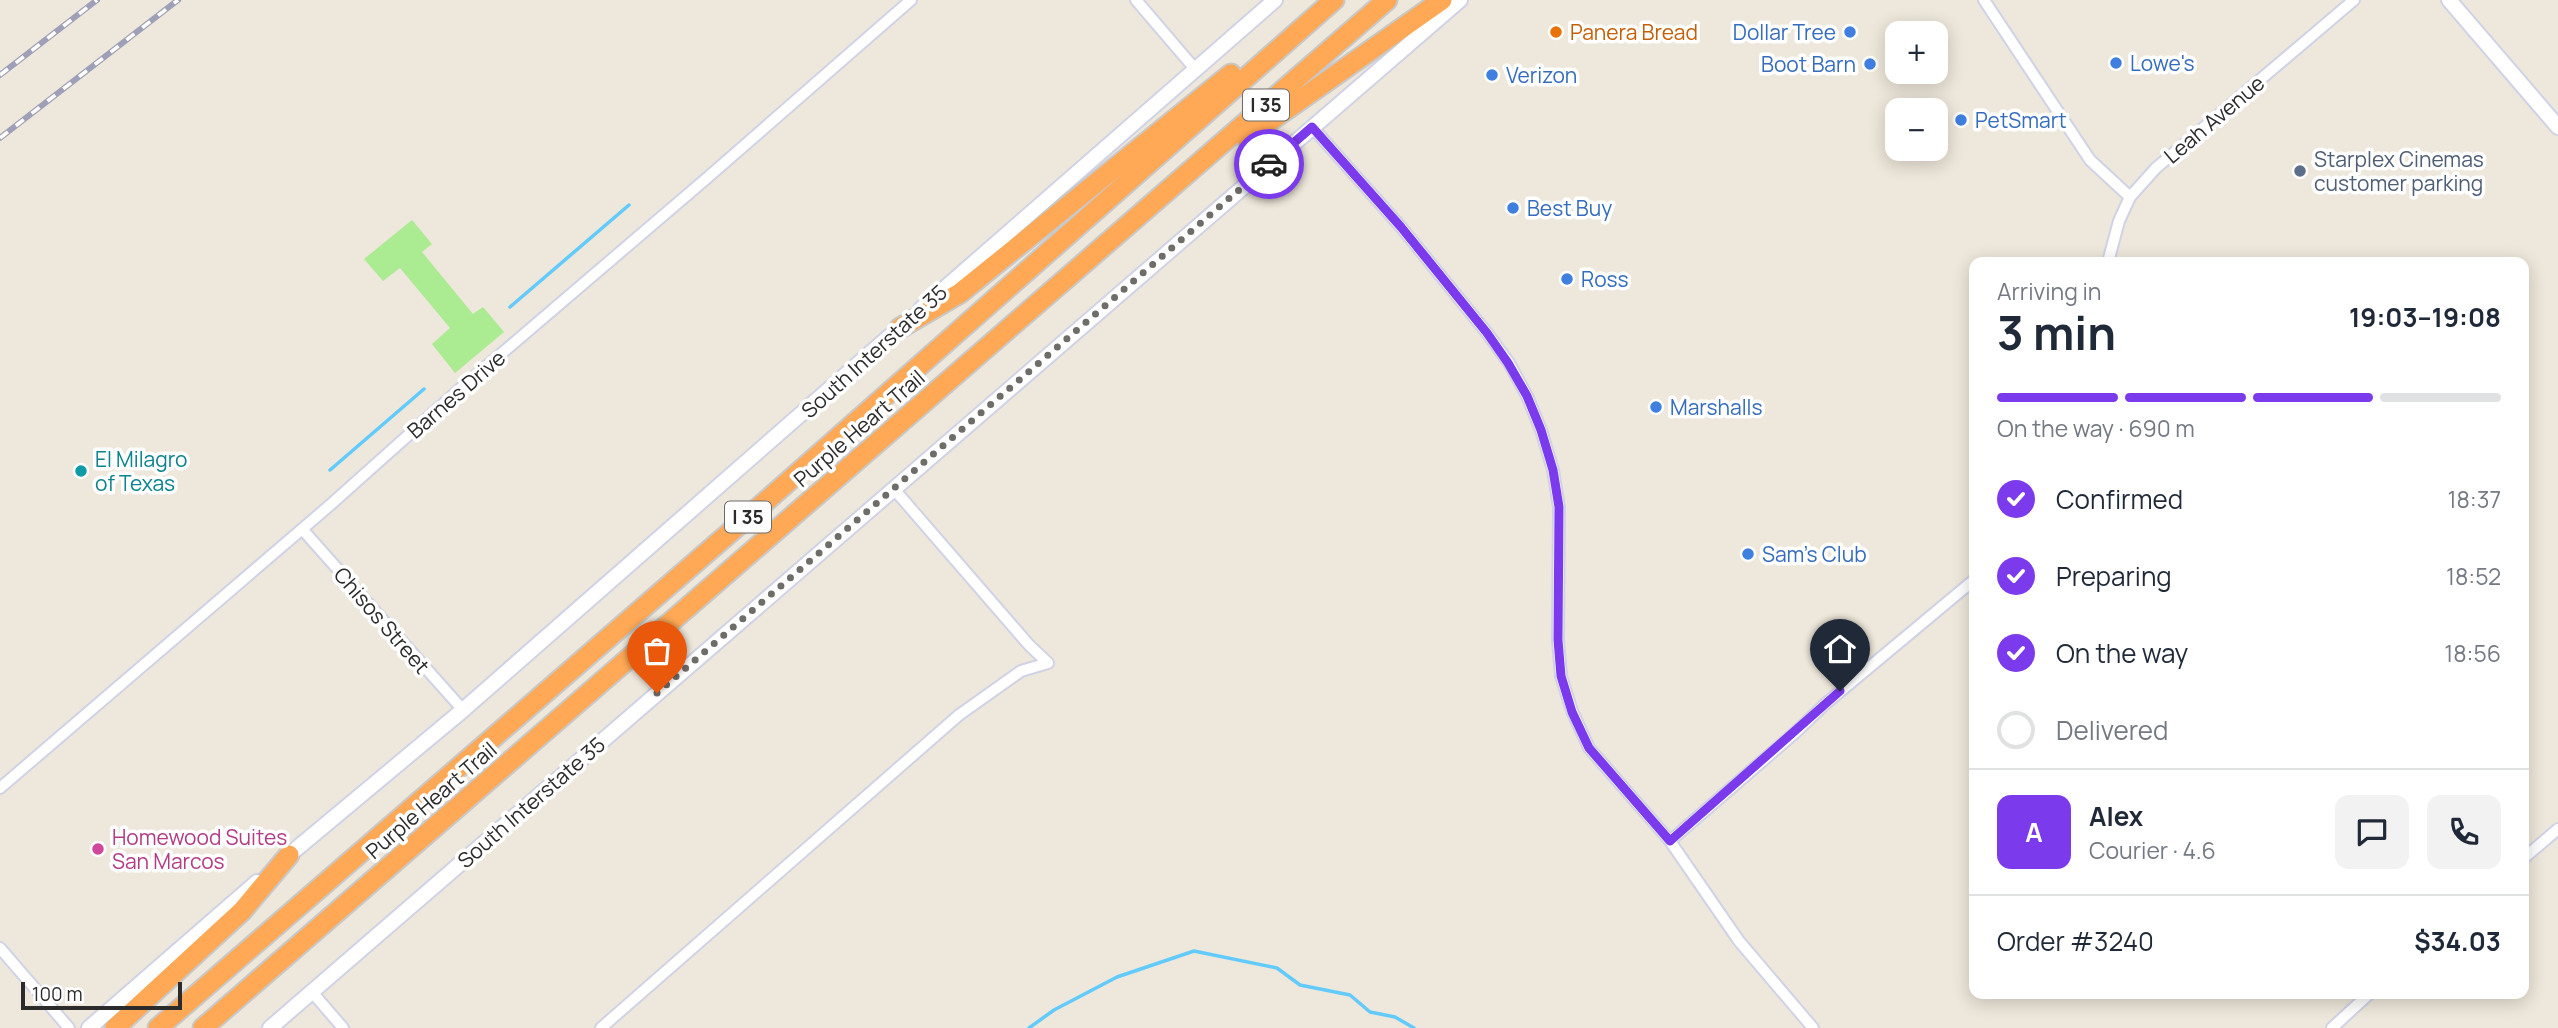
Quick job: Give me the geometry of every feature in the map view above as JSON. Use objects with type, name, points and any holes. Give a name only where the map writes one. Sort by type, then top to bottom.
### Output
[{"type":"highway","points":[[900,328],[960,293],[1326,0]]},
{"type":"highway","name":"Purple Heart Trail","points":[[158,1028],[757,509],[1334,0]]},
{"type":"highway","name":"Purple Heart Trail","points":[[203,1028],[1387,0]]},
{"type":"highway","points":[[1145,211],[1442,0]]},
{"type":"highway","points":[[116,1028],[242,911],[289,855]]},
{"type":"main road","name":"South Interstate 35","points":[[89,1028],[289,855],[463,710],[1275,0]]},
{"type":"main road","name":"South Interstate 35","points":[[271,1028],[1460,0]]},
{"type":"main road","points":[[2449,0],[2558,127]]},
{"type":"street","name":"Barnes Drive","points":[[0,788],[911,0]]},
{"type":"street","points":[[1136,0],[1195,69]]},
{"type":"street","points":[[1984,0],[2090,160],[2130,197]]},
{"type":"street","name":"Leah Avenue","points":[[2109,257],[2119,221],[2130,197],[2156,168],[2354,0]]},
{"type":"street","points":[[1312,127],[1401,227],[1487,333],[1527,396],[1553,470],[1559,507],[1558,640],[1561,676],[1572,712],[1589,748],[1670,841],[1739,941],[1813,1028]]},
{"type":"street","points":[[601,1028],[959,715],[1021,671],[1048,663],[1029,645],[893,488]]},
{"type":"street","name":"Chisos Street","points":[[302,529],[463,710]]},
{"type":"street","points":[[1670,841],[1824,705],[1969,584]]},
{"type":"street","points":[[2529,854],[2558,829]]},
{"type":"street","points":[[0,948],[69,1028]]},
{"type":"street","points":[[312,992],[343,1028]]},
{"type":"street","points":[[2332,1028],[2364,999]]},
{"type":"green space","points":[[412,220],[432,244],[422,252],[473,314],[483,307],[504,332],[455,373],[432,344],[450,328],[400,268],[383,281],[364,259]]},
{"type":"waterway","points":[[510,307],[629,205]]},
{"type":"waterway","points":[[330,470],[424,389]]},
{"type":"waterway","points":[[1029,1028],[1054,1010],[1117,977],[1194,951],[1277,968],[1300,985],[1350,995],[1370,1012],[1395,1017],[1414,1028]]},
{"type":"railway","points":[[0,75],[97,0]]},
{"type":"railway","points":[[0,138],[178,0]]},
{"type":"way so far","points":[[657,693],[1269,164]]},
{"type":"place","name":"Panera Bread","points":[[1556,32]]},
{"type":"place","name":"Dollar Tree","points":[[1850,32]]},
{"type":"place","name":"Lowe's","points":[[2116,63]]},
{"type":"place","name":"Boot Barn","points":[[1870,64]]},
{"type":"place","name":"Verizon","points":[[1492,75]]},
{"type":"place","name":"PetSmart","points":[[1961,120]]},
{"type":"place","name":"Starplex Cinemas customer parking","points":[[2300,171]]},
{"type":"place","name":"Best Buy","points":[[1513,208]]},
{"type":"place","name":"Ross","points":[[1567,279]]},
{"type":"place","name":"Marshalls","points":[[1656,407]]},
{"type":"place","name":"El Milagro of Texas","points":[[81,471]]},
{"type":"place","name":"Sam's Club","points":[[1748,554]]},
{"type":"place","name":"Homewood Suites San Marcos","points":[[98,849]]},
{"type":"route","points":[[1269,164],[1312,127],[1401,227],[1508,363],[1527,396],[1553,470],[1560,525],[1558,640],[1561,676],[1572,712],[1589,748],[1670,841],[1840,691]]}]
